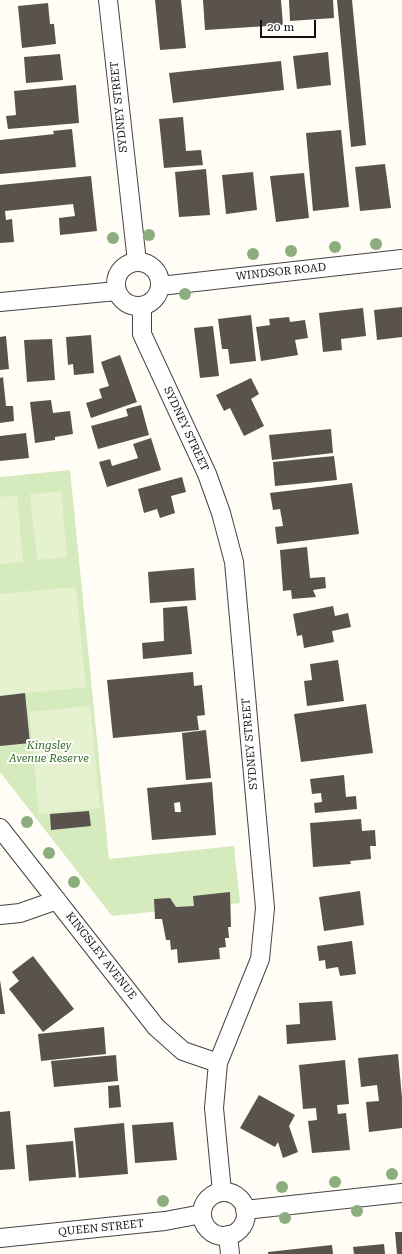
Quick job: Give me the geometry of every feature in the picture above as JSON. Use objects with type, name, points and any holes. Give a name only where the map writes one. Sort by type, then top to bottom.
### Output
[{"type":"street","name":"SYDNEY STREET","points":[[108,0],[137,262]]},
{"type":"street","name":"WINDSOR ROAD","points":[[160,286],[402,259]]},
{"type":"street","points":[[137,262],[151,266],[160,278],[160,286],[155,298],[142,306],[136,306],[124,301],[117,291],[116,284],[120,271],[130,263],[137,262]]},
{"type":"street","points":[[0,302],[117,291]]},
{"type":"street","name":"SYDNEY STREET","points":[[142,306],[142,334],[207,474],[221,513],[234,562],[265,908],[260,959],[218,1063],[214,1108],[222,1192]]},
{"type":"street","name":"KINGSLEY AVENUE","points":[[0,828],[156,1027],[183,1051],[218,1063]]},
{"type":"street","points":[[0,914],[20,912],[57,900]]},
{"type":"street","points":[[222,1192],[237,1196],[242,1201],[245,1210],[244,1222],[240,1228],[228,1235],[220,1235],[207,1228],[203,1221],[202,1214],[204,1204],[208,1198],[222,1192]]},
{"type":"street","points":[[245,1210],[402,1193]]},
{"type":"street","name":"QUEEN STREET","points":[[0,1238],[165,1221],[202,1214]]},
{"type":"street","points":[[228,1235],[230,1254]]},
{"type":"green space","name":"Kingsley Avenue Reserve","points":[[70,470],[109,859],[234,846],[240,903],[112,916],[0,772],[0,477]]},
{"type":"green space","points":[[61,491],[67,557],[37,560],[30,494]]},
{"type":"green space","points":[[17,495],[23,562],[0,564],[0,497]]},
{"type":"green space","points":[[76,587],[86,687],[0,696],[0,594]]},
{"type":"green space","points":[[90,706],[100,808],[39,814],[29,712]]},
{"type":"building","points":[[155,0],[181,0],[186,48],[160,50]]},
{"type":"building","points":[[203,0],[281,0],[283,25],[205,30]]},
{"type":"building","points":[[289,0],[333,0],[334,18],[290,21]]},
{"type":"building","points":[[337,0],[352,0],[366,145],[351,147]]},
{"type":"building","points":[[48,3],[50,24],[54,24],[56,44],[22,48],[18,6]]},
{"type":"building","points":[[328,52],[331,85],[297,89],[293,56]]},
{"type":"building","points":[[60,54],[63,80],[26,83],[24,57]]},
{"type":"building","points":[[281,61],[284,90],[173,103],[169,73]]},
{"type":"building","points":[[76,85],[79,123],[8,129],[6,116],[16,115],[14,91]]},
{"type":"building","points":[[183,117],[186,151],[201,150],[203,165],[164,168],[159,119]]},
{"type":"building","points":[[72,129],[76,167],[0,174],[0,140],[54,134],[53,131]]},
{"type":"building","points":[[341,130],[349,207],[313,211],[306,133]]},
{"type":"building","points":[[385,164],[391,208],[360,211],[355,167]]},
{"type":"building","points":[[206,169],[210,215],[179,217],[175,172]]},
{"type":"building","points":[[253,172],[257,210],[226,214],[222,175]]},
{"type":"building","points":[[304,173],[309,218],[276,222],[270,176]]},
{"type":"building","points":[[91,176],[97,231],[60,235],[59,218],[75,216],[73,204],[5,211],[6,220],[12,219],[14,242],[0,243],[0,185]]},
{"type":"building","points":[[402,307],[402,337],[377,340],[374,310]]},
{"type":"building","points":[[363,308],[366,336],[341,339],[342,350],[323,352],[319,313]]},
{"type":"building","points":[[251,315],[256,361],[230,364],[228,349],[222,349],[218,319]]},
{"type":"building","points":[[289,317],[290,322],[305,320],[308,338],[295,340],[298,355],[261,361],[256,327],[270,325],[269,319]]},
{"type":"building","points":[[213,326],[219,376],[200,378],[194,328]]},
{"type":"building","points":[[91,335],[94,373],[74,375],[73,364],[68,365],[66,337]]},
{"type":"building","points":[[6,336],[9,369],[0,370],[0,337]]},
{"type":"building","points":[[52,339],[55,380],[27,382],[24,340]]},
{"type":"building","points":[[120,355],[137,402],[91,418],[86,403],[102,398],[99,389],[109,386],[101,362]]},
{"type":"building","points":[[3,377],[6,406],[13,406],[14,421],[0,423],[0,378]]},
{"type":"building","points":[[251,378],[259,394],[251,399],[264,426],[244,436],[230,408],[224,411],[216,395]]},
{"type":"building","points":[[51,400],[53,413],[70,411],[73,434],[55,437],[55,440],[35,443],[30,402]]},
{"type":"building","points":[[141,405],[149,435],[98,449],[91,426],[128,416],[126,409]]},
{"type":"building","points":[[331,429],[333,453],[272,460],[269,435]]},
{"type":"building","points":[[26,433],[29,458],[0,461],[0,436]]},
{"type":"building","points":[[151,438],[161,470],[107,487],[99,462],[110,459],[112,466],[138,458],[133,444]]},
{"type":"building","points":[[334,456],[337,480],[275,486],[273,462]]},
{"type":"building","points":[[182,477],[186,492],[171,496],[175,513],[160,518],[157,509],[144,513],[138,489]]},
{"type":"building","points":[[352,483],[359,534],[277,544],[275,527],[283,526],[280,509],[273,510],[270,493]]},
{"type":"building","points":[[307,547],[310,578],[325,577],[326,588],[313,590],[316,597],[292,599],[291,590],[283,591],[280,550]]},
{"type":"building","points":[[194,568],[196,600],[150,603],[148,572]]},
{"type":"building","points":[[187,606],[192,654],[143,659],[142,643],[164,641],[163,608]]},
{"type":"building","points":[[333,606],[335,616],[348,613],[351,627],[332,631],[334,642],[304,648],[302,635],[297,636],[293,614]]},
{"type":"building","points":[[338,660],[344,701],[307,706],[304,681],[312,680],[310,664]]},
{"type":"building","points":[[193,672],[194,686],[202,685],[205,715],[197,716],[199,730],[113,738],[107,680]]},
{"type":"building","points":[[25,693],[30,743],[0,746],[0,696]]},
{"type":"building","points":[[366,704],[373,753],[301,762],[294,714]]},
{"type":"building","points":[[206,730],[211,778],[186,780],[182,733]]},
{"type":"building","points":[[344,775],[346,797],[356,796],[357,809],[315,813],[314,803],[322,802],[321,793],[312,794],[310,779]]},
{"type":"building","points":[[212,782],[216,835],[152,840],[147,788]],"holes":[[[180,802],[181,812],[175,812],[174,803]]]},
{"type":"building","points":[[89,811],[91,826],[51,830],[50,814]]},
{"type":"building","points":[[361,819],[362,831],[375,830],[376,846],[370,846],[371,859],[350,861],[351,864],[313,867],[310,823]]},
{"type":"building","points":[[360,891],[364,925],[324,931],[319,897]]},
{"type":"building","points":[[230,892],[231,927],[228,927],[229,938],[225,938],[226,947],[219,948],[220,959],[178,963],[177,949],[171,950],[170,940],[166,940],[162,919],[155,919],[154,899],[170,898],[176,907],[194,906],[193,896]]},
{"type":"building","points":[[352,941],[356,974],[340,976],[338,967],[326,969],[325,960],[319,961],[317,946]]},
{"type":"building","points":[[33,956],[74,1009],[43,1032],[9,989],[19,981],[12,972]]},
{"type":"building","points":[[0,980],[5,1014],[0,1014]]},
{"type":"building","points":[[332,1001],[336,1040],[287,1044],[286,1025],[300,1024],[299,1003]]},
{"type":"building","points":[[104,1027],[106,1054],[41,1061],[38,1034]]},
{"type":"building","points":[[398,1054],[402,1098],[402,1128],[369,1132],[366,1102],[379,1101],[377,1085],[361,1087],[358,1058]]},
{"type":"building","points":[[116,1055],[118,1081],[54,1087],[51,1061]]},
{"type":"building","points":[[345,1060],[349,1104],[337,1105],[338,1114],[346,1113],[350,1150],[312,1153],[308,1121],[317,1120],[316,1108],[303,1109],[299,1065]]},
{"type":"building","points":[[119,1085],[121,1107],[109,1108],[108,1086]]},
{"type":"building","points":[[259,1095],[295,1115],[289,1126],[298,1152],[283,1158],[278,1142],[275,1147],[240,1128]]},
{"type":"building","points":[[10,1111],[15,1169],[0,1170],[0,1112]]},
{"type":"building","points":[[173,1122],[177,1160],[135,1163],[132,1125]]},
{"type":"building","points":[[124,1123],[128,1174],[79,1178],[74,1128]]},
{"type":"building","points":[[73,1141],[76,1177],[29,1181],[26,1145]]},
{"type":"building","points":[[395,1232],[402,1232],[402,1254],[397,1254]]},
{"type":"building","points":[[384,1244],[385,1254],[354,1254],[353,1247]]},
{"type":"building","points":[[332,1245],[333,1254],[268,1254],[268,1252]]}]
